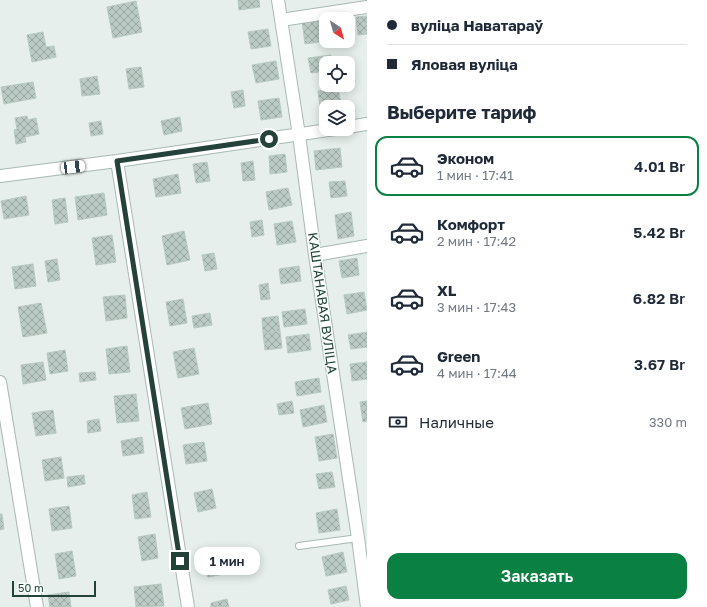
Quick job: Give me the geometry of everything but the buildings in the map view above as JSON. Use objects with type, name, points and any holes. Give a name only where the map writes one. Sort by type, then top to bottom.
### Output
[{"type":"street","name":"КАШТАНАВАЯ ВУЛІЦА","points":[[278,0],[299,135],[315,255],[362,537],[367,607]]},
{"type":"street","points":[[281,20],[367,7]]},
{"type":"street","points":[[355,126],[367,124]]},
{"type":"street","points":[[0,176],[117,161],[319,132]]},
{"type":"street","points":[[117,161],[188,607]]},
{"type":"street","points":[[315,255],[367,246]]},
{"type":"street","points":[[0,382],[37,607]]},
{"type":"lane","points":[[299,546],[362,537]]},
{"type":"route","points":[[180,561],[117,161],[269,139]]}]
